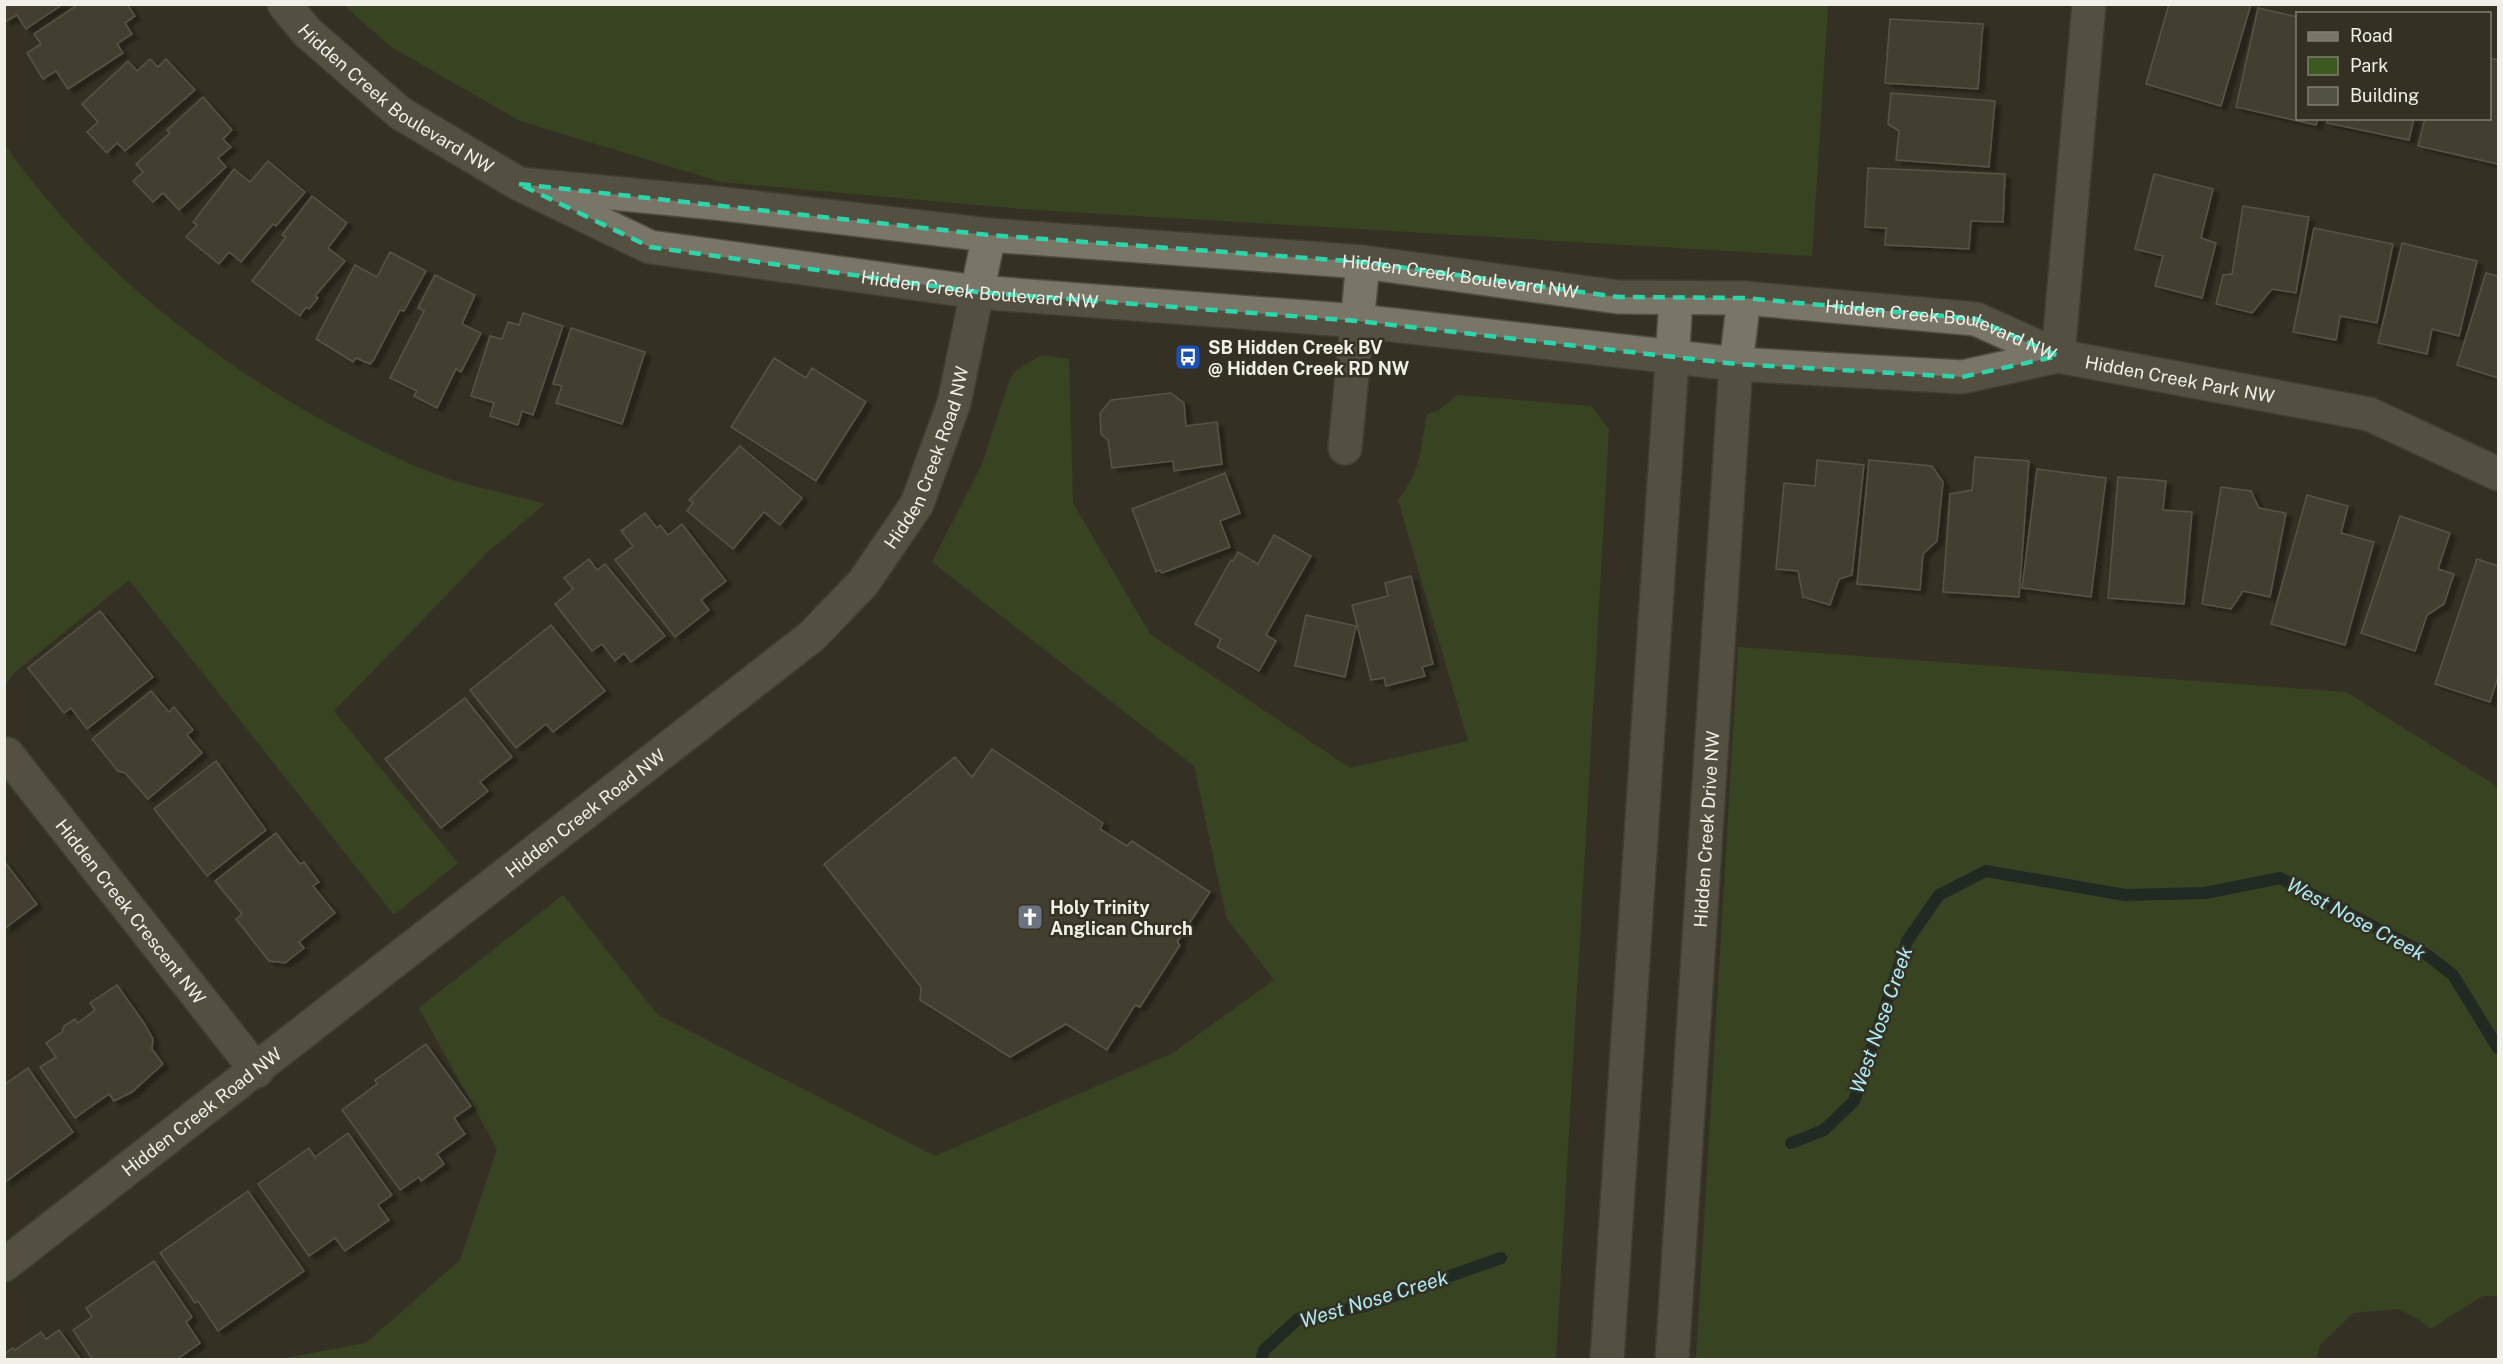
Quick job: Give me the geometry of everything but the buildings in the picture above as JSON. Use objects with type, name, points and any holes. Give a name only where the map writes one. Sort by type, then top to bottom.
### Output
[{"type":"street","name":"Hidden Creek Boulevard NW","points":[[284,4],[307,32],[400,114],[519,184],[650,247],[977,292],[1358,321],[1736,364],[1962,377],[2058,356]]},
{"type":"street","points":[[2058,356],[2089,4]]},
{"type":"street","name":"Hidden Creek Boulevard NW","points":[[519,184],[715,203],[989,235],[1363,262],[1618,297],[1744,298],[1976,319],[2058,356]]},
{"type":"street","name":"Hidden Creek Road NW","points":[[4,1265],[257,1071],[812,636],[863,583],[917,504],[954,403],[989,235]]},
{"type":"street","points":[[1345,448],[1363,262]]},
{"type":"street","name":"Hidden Creek Drive NW","points":[[1672,1359],[1736,364],[1744,298]]},
{"type":"street","points":[[1607,1359],[1676,299]]},
{"type":"street","name":"Hidden Creek Park NW","points":[[2058,356],[2369,414],[2499,474]]},
{"type":"street","name":"Hidden Creek Crescent NW","points":[[4,756],[7,754],[257,1071]]},
{"type":"highlighted area","points":[[519,184],[989,235],[1363,262],[1618,297],[1744,298],[1976,319],[2058,356],[1962,377],[1736,364],[1358,321],[977,292],[650,247]]},
{"type":"green space","points":[[344,5],[1828,5],[1812,256],[1020,209],[721,182],[520,121],[391,47]]},
{"type":"green space","points":[[5,145],[45,197],[90,247],[140,293],[193,336],[249,376],[307,412],[367,444],[427,471],[545,504],[490,550],[334,711],[458,863],[394,915],[129,580],[15,672],[5,685]]},
{"type":"green space","points":[[1042,355],[1069,359],[1073,503],[1150,634],[1350,768],[1468,741],[1398,500],[1416,468],[1427,414],[1437,411],[1458,395],[1591,406],[1609,429],[1556,1359],[280,1359],[366,1343],[460,1260],[497,1149],[419,1008],[563,895],[658,1015],[935,1156],[1173,1053],[1274,980],[1226,917],[1194,766],[932,562],[982,464],[1010,379],[1016,370]]},
{"type":"green space","points":[[1738,647],[2346,692],[2498,787],[2498,1296],[2483,1296],[2430,1329],[2420,1320],[2398,1309],[2353,1313],[2320,1345],[2317,1359],[1696,1359]]},
{"type":"waterway","name":"West Nose Creek","points":[[1791,1143],[1824,1130],[1854,1101],[1907,941],[1939,895],[1986,871],[2125,895],[2205,893],[2280,878],[2426,954],[2453,975],[2498,1048]]},
{"type":"waterway","name":"West Nose Creek","points":[[1261,1360],[1264,1350],[1298,1319],[1365,1306],[1501,1258]]},
{"type":"place","name":"SB Hidden Creek BV @ Hidden Creek RD NW","points":[[1188,357]]},
{"type":"place","name":"Holy Trinity Anglican Church","points":[[1030,917]]}]
